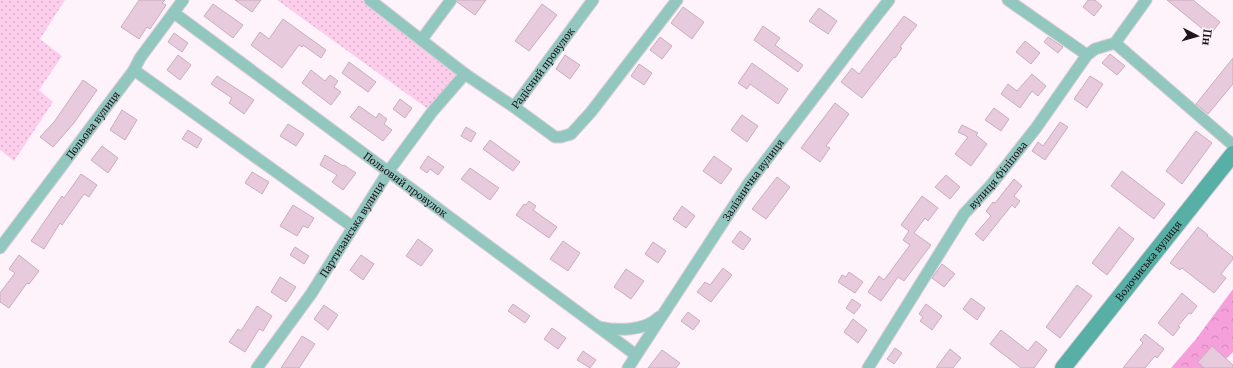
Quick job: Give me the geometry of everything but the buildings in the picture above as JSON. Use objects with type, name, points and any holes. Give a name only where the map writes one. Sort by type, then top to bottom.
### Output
[{"type":"main road","name":"Волочиська вулиця","points":[[1063,368],[1233,154]]},
{"type":"street","name":"Польова вулиця","points":[[0,248],[134,70],[140,58],[183,0]]},
{"type":"street","name":"Радісний провулок","points":[[370,0],[465,74],[514,107],[593,0]]},
{"type":"street","points":[[422,39],[451,0]]},
{"type":"street","points":[[514,107],[555,136],[562,137],[571,134],[591,112],[677,0]]},
{"type":"street","name":"Залізнична вулиця","points":[[628,368],[748,184],[889,0]]},
{"type":"street","points":[[1008,0],[1087,55]]},
{"type":"street","points":[[1146,0],[1115,43],[1233,145]]},
{"type":"street","name":"Польовий провулок","points":[[174,13],[636,355]]},
{"type":"street","name":"вулиця Філіпова","points":[[868,368],[964,214],[991,185],[1036,128],[1087,55],[1095,49],[1115,43]]},
{"type":"street","points":[[134,70],[353,227]]},
{"type":"street","name":"Партизанська вулиця","points":[[257,368],[311,294],[388,172],[432,112],[465,74]]},
{"type":"street","points":[[597,326],[613,330],[643,326],[655,321],[666,310]]},
{"type":"green space","points":[[1233,289],[1233,352],[1217,368],[1171,368],[1196,339]]},
{"type":"shaded area","points":[[0,0],[65,0],[40,39],[62,56],[39,90],[53,102],[14,161],[0,150]]},
{"type":"shaded area","points":[[277,0],[370,0],[465,74],[432,112]]}]
